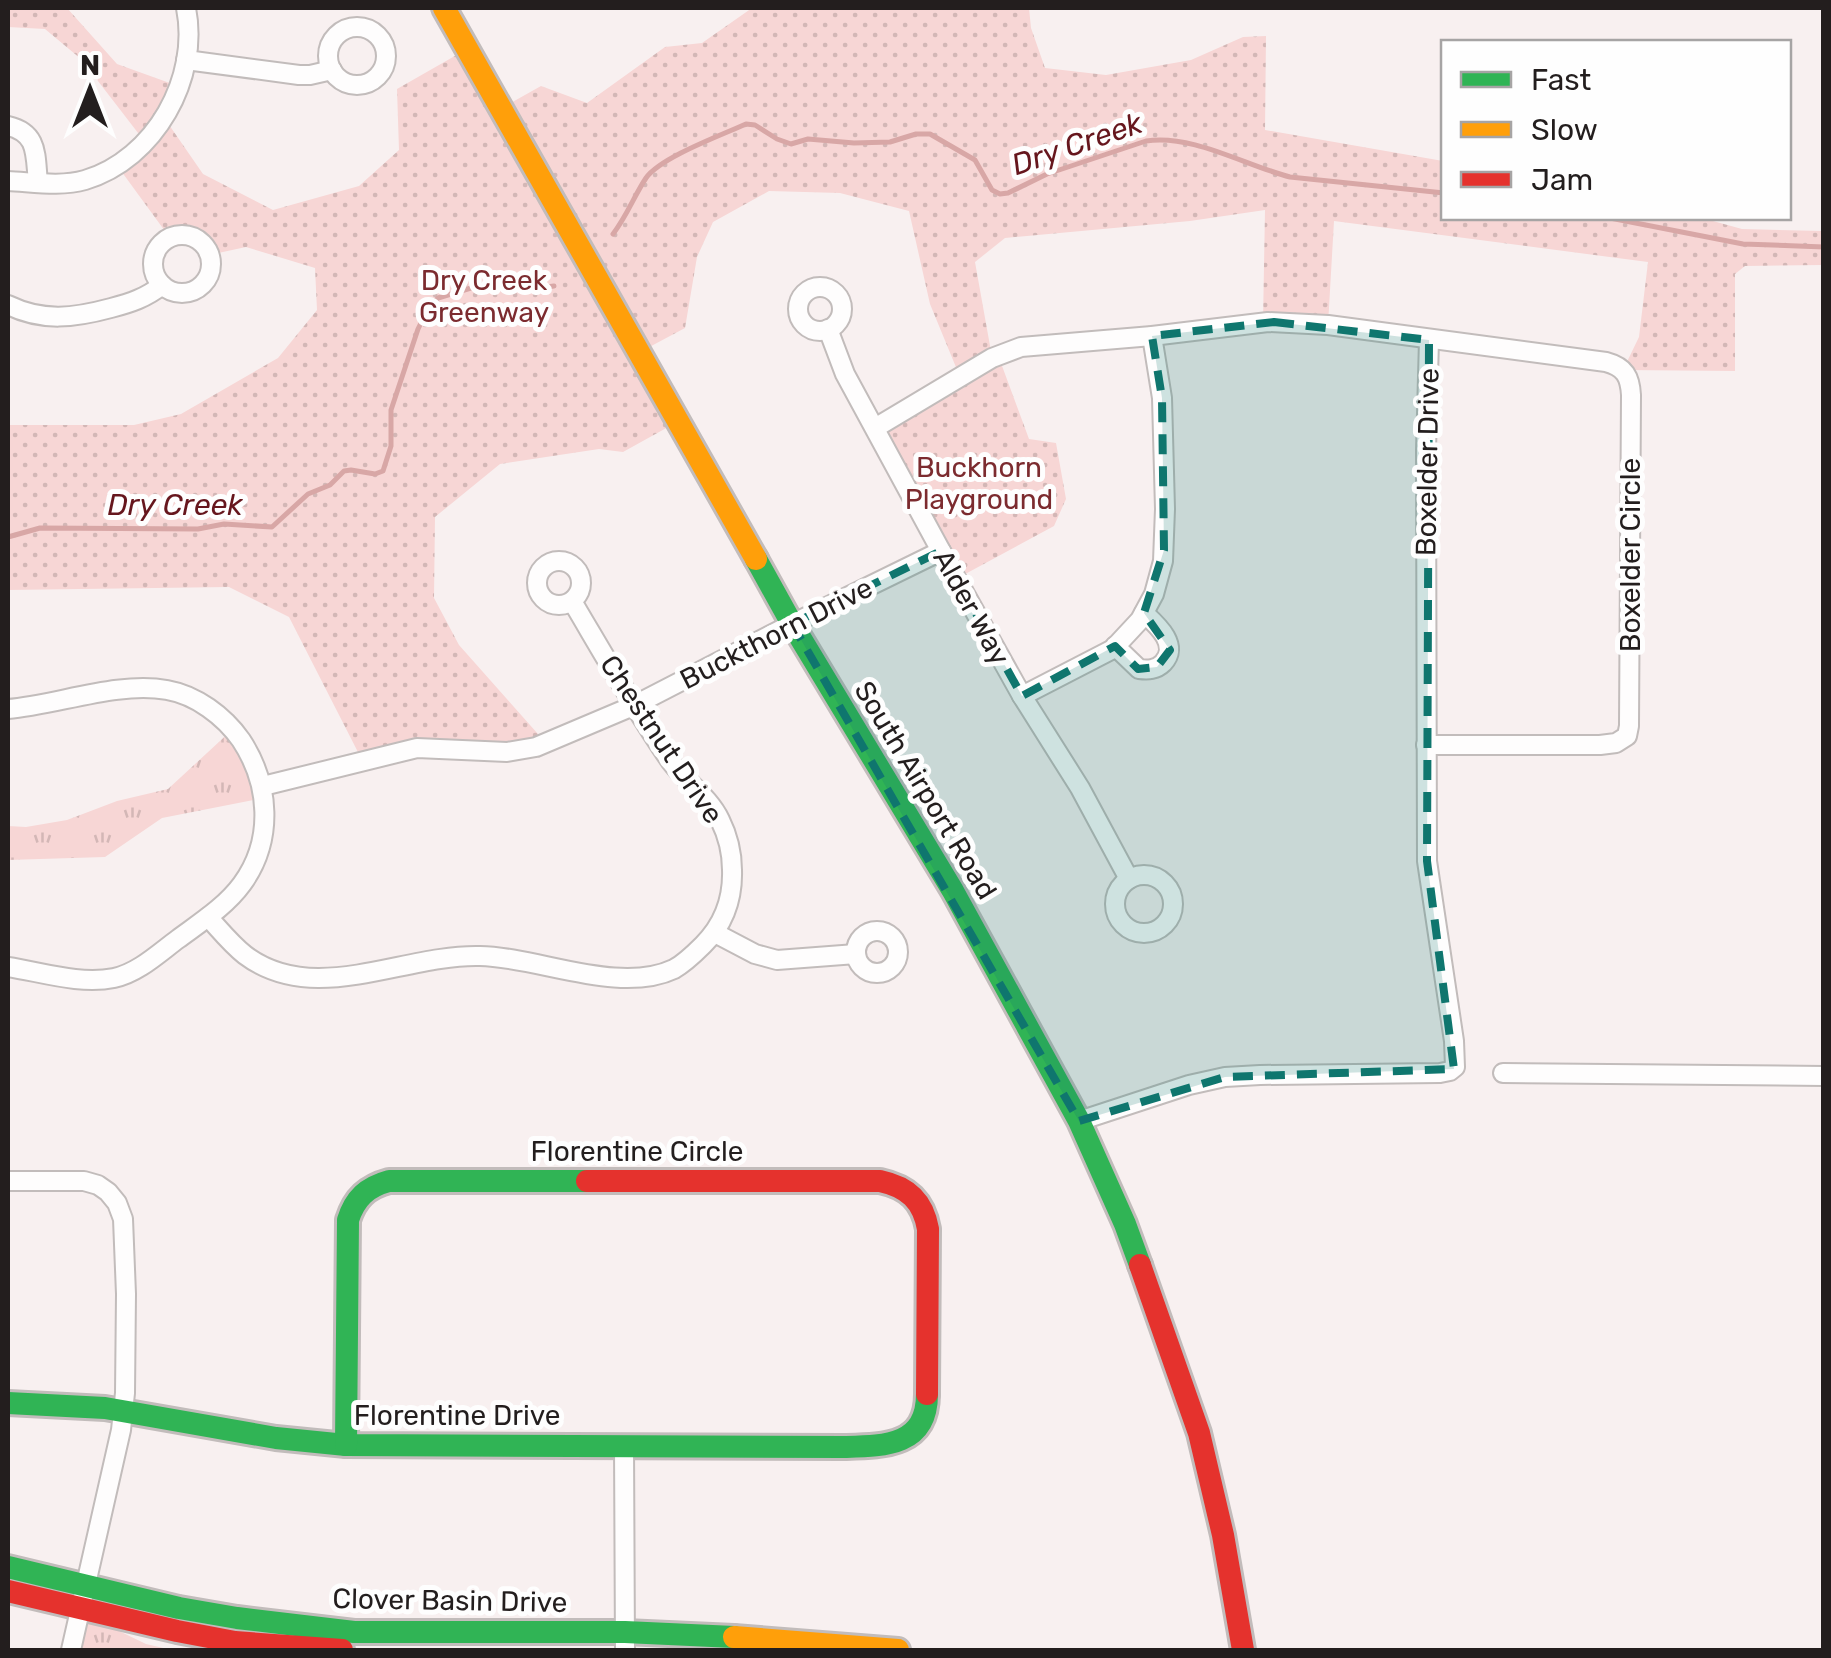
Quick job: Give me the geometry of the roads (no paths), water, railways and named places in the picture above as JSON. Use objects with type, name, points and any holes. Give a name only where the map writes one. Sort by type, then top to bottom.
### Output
[{"type":"street","points":[[8,181],[84,180],[131,155],[152,135],[168,112],[186,60],[186,8]]},
{"type":"street","name":"South Airport Road","points":[[444,8],[792,624],[953,891],[1078,1122],[1125,1224],[1198,1434],[1224,1535],[1243,1650]]},
{"type":"street","points":[[186,60],[300,75],[332,70]]},
{"type":"street","points":[[8,126],[19,129],[31,140],[38,182]]},
{"type":"street","points":[[8,305],[32,315],[71,318],[140,300],[162,285]]},
{"type":"street","name":"Boxelder Drive","points":[[875,428],[992,358],[1020,347],[1274,322],[1429,340],[1428,877],[1455,1066],[1442,1073],[1225,1078],[1189,1085],[1078,1122]]},
{"type":"street","name":"Alder Way","points":[[828,329],[846,374],[941,551],[1130,879]]},
{"type":"street","points":[[1022,696],[1115,646],[1144,614],[1158,581],[1164,550],[1162,398],[1152,336]]},
{"type":"street","name":"Boxelder Circle","points":[[1426,745],[1606,745],[1626,738],[1629,726],[1630,379],[1618,366],[1606,362],[1429,340]]},
{"type":"street","name":"Buckthorn Drive","points":[[262,786],[417,748],[526,750],[634,706],[941,551]]},
{"type":"street","name":"Chestnut Drive","points":[[208,917],[258,964],[304,979],[482,956],[639,978],[662,973],[689,959],[715,934],[724,916],[731,894],[728,840],[714,810],[682,776],[634,706],[572,601]]},
{"type":"street","points":[[1115,646],[1139,669],[1151,670],[1162,664],[1169,652],[1168,641],[1144,614]]},
{"type":"street","points":[[8,709],[139,688],[173,692],[206,707],[233,730],[250,755],[262,786],[264,824],[255,859],[234,894],[134,970],[116,978],[87,980],[8,967]]},
{"type":"street","points":[[715,934],[776,960],[856,954]]},
{"type":"street","points":[[1503,1074],[1824,1076]]},
{"type":"street","points":[[8,1181],[84,1181],[105,1190],[117,1203],[125,1234],[124,1410],[70,1650]]},
{"type":"street","name":"Florentine Circle","points":[[346,1445],[348,1220],[362,1193],[389,1181],[880,1181],[902,1187],[922,1204],[928,1228],[927,1407],[921,1424],[907,1437]]},
{"type":"street","name":"Florentine Drive","points":[[8,1404],[124,1410],[276,1438],[346,1445],[876,1446],[907,1437]]},
{"type":"street","points":[[624,1446],[625,1641]]},
{"type":"street","name":"Clover Basin Drive","points":[[8,1567],[176,1632],[235,1642],[625,1641],[700,1634],[898,1650]]},
{"type":"street","name":"Clover Basin Drive","points":[[8,1591],[82,1597]]},
{"type":"waterway","name":"Dry Creek","points":[[613,234],[654,170],[746,124],[791,144],[808,139],[890,142],[930,134],[975,160],[992,190],[1000,194],[1146,141],[1164,140],[1200,146],[1290,177],[1441,193]]},
{"type":"waterway","name":"Dry Creek","points":[[1620,220],[1743,244],[1824,247]]},
{"type":"waterway","name":"Dry Creek","points":[[8,537],[40,528],[198,529],[224,524],[272,527],[308,494],[330,485],[344,471],[383,471],[391,446],[391,410],[418,329],[438,298],[494,281],[539,288],[554,286]]},
{"type":"park label","name":"Dry Creek Greenway","points":[[484,296]]},
{"type":"park label","name":"Buckhorn Playground","points":[[979,483]]}]
